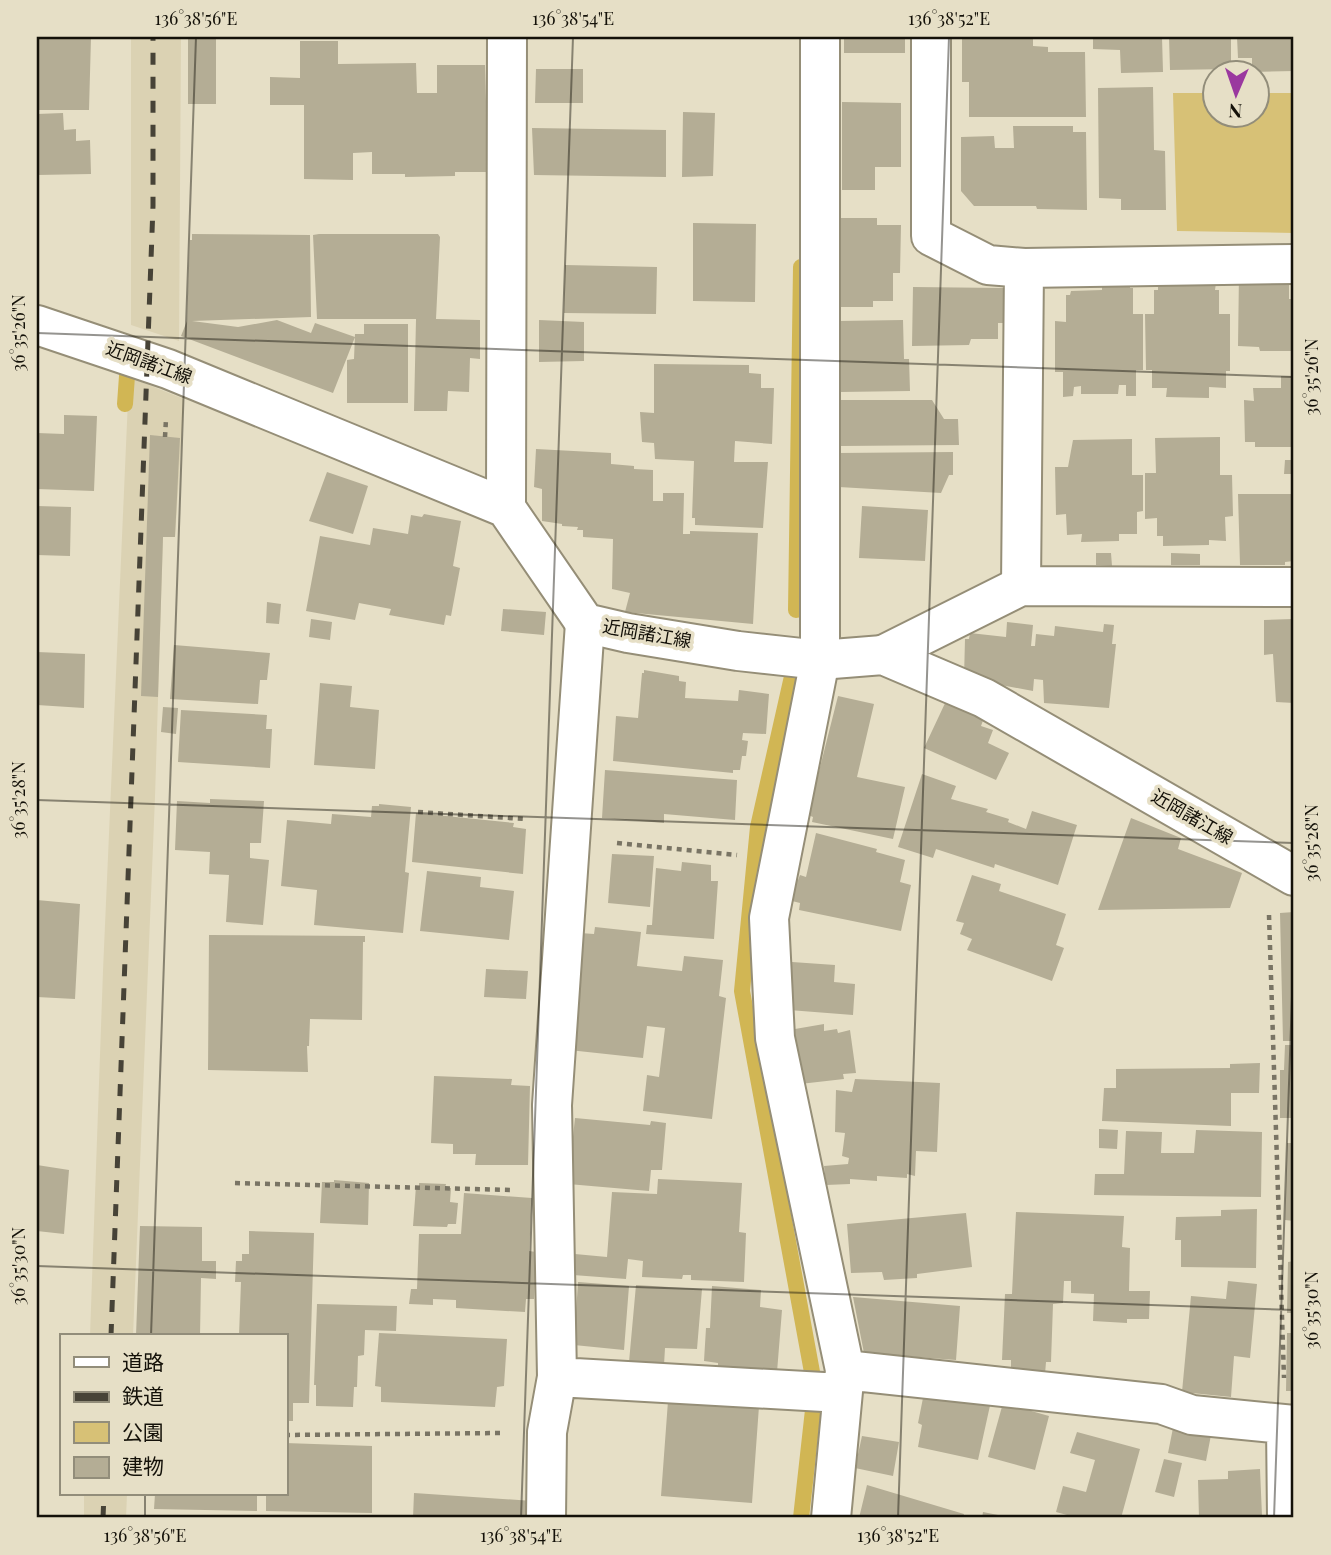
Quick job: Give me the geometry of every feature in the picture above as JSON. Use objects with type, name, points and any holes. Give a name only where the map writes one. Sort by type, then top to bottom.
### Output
[{"type":"street","points":[[506,508],[507,37]]},
{"type":"street","points":[[820,37],[820,660],[769,918],[775,1038],[843,1381],[831,1518]]},
{"type":"street","points":[[932,37],[931,236],[988,265],[1024,268],[1294,264]]},
{"type":"street","points":[[1021,586],[1024,268]]},
{"type":"street","name":"近岡諸江線","points":[[37,325],[168,369],[506,508],[585,623],[738,651],[820,660],[883,655],[984,698],[1281,868]]},
{"type":"street","points":[[883,655],[1021,586],[1294,587]]},
{"type":"street","points":[[546,1518],[547,1432],[557,1377],[552,1105],[585,623]]},
{"type":"street","points":[[557,1377],[843,1381],[1161,1404],[1192,1415],[1290,1425],[1287,1518]]},
{"type":"path","points":[[418,812],[571,830],[738,855]]},
{"type":"path","points":[[1281,868],[1290,1425]]},
{"type":"path","points":[[235,1183],[552,1191]]},
{"type":"path","points":[[287,1435],[547,1432]]},
{"type":"shaded area","points":[[131,37],[181,37],[179,341],[131,325]]},
{"type":"shaded area","points":[[129,377],[184,399],[175,537],[163,537],[133,1334],[90,1334]]},
{"type":"shaded area","points":[[84,1496],[127,1496],[126,1518],[84,1518]]},
{"type":"green space","points":[[1173,93],[1202,93],[1202,130],[1272,130],[1272,93],[1294,93],[1294,233],[1177,231]]},
{"type":"building","points":[[37,37],[91,37],[89,110],[37,110]]},
{"type":"building","points":[[188,37],[216,37],[216,104],[188,104]]},
{"type":"building","points":[[844,37],[905,37],[905,53],[844,53]]},
{"type":"building","points":[[962,37],[1033,37],[1033,46],[1048,47],[1048,52],[1085,52],[1086,117],[969,117],[969,82],[962,82]]},
{"type":"building","points":[[1093,37],[1162,37],[1163,72],[1121,73],[1120,50],[1093,49]]},
{"type":"building","points":[[1169,37],[1231,37],[1231,60],[1202,60],[1202,69],[1170,70]]},
{"type":"building","points":[[1237,37],[1294,37],[1294,71],[1272,72],[1272,60],[1238,58]]},
{"type":"building","points":[[300,41],[338,41],[338,64],[416,63],[417,93],[437,93],[437,65],[485,65],[488,172],[405,177],[405,174],[372,174],[372,152],[353,153],[353,180],[304,179],[304,105],[270,105],[270,77],[300,78]]},
{"type":"building","points":[[536,69],[583,69],[583,103],[535,103]]},
{"type":"building","points":[[1153,87],[1154,150],[1165,151],[1166,210],[1121,210],[1121,199],[1099,198],[1098,88]]},
{"type":"building","points":[[842,102],[901,103],[901,167],[875,167],[875,190],[842,190]]},
{"type":"building","points":[[683,112],[715,113],[713,176],[682,177]]},
{"type":"building","points":[[63,113],[64,130],[76,129],[76,141],[90,140],[91,174],[37,175],[37,114]]},
{"type":"building","points":[[1013,126],[1073,126],[1073,132],[1086,132],[1087,210],[1037,209],[1036,206],[974,206],[961,191],[961,137],[994,136],[995,148],[1014,148]]},
{"type":"building","points":[[532,128],[666,130],[666,177],[534,175]]},
{"type":"building","points":[[838,218],[877,218],[877,225],[901,225],[900,273],[893,273],[893,301],[873,301],[873,307],[838,307]]},
{"type":"building","points":[[693,223],[756,224],[755,302],[693,301]]},
{"type":"building","points":[[192,234],[310,235],[311,317],[192,321],[238,327],[277,320],[311,333],[315,323],[355,337],[333,393],[181,336],[187,321]]},
{"type":"building","points":[[438,234],[436,319],[480,320],[480,359],[470,358],[469,392],[448,391],[447,411],[414,411],[416,319],[317,319],[313,235]]},
{"type":"building","points":[[565,265],[657,267],[656,314],[564,313]]},
{"type":"building","points":[[1239,273],[1289,279],[1289,299],[1294,299],[1294,351],[1260,351],[1259,347],[1238,346]]},
{"type":"building","points":[[1102,283],[1130,284],[1130,288],[1133,288],[1133,314],[1143,314],[1143,370],[1136,370],[1136,396],[1126,396],[1126,385],[1119,385],[1118,394],[1081,394],[1081,386],[1074,387],[1073,396],[1063,397],[1063,372],[1055,372],[1055,321],[1066,322],[1066,295],[1070,295],[1071,291],[1102,290]]},
{"type":"building","points":[[1158,283],[1216,283],[1215,290],[1219,290],[1219,314],[1230,314],[1230,371],[1226,371],[1226,388],[1209,387],[1209,398],[1166,397],[1167,388],[1152,388],[1152,370],[1146,370],[1145,314],[1154,314],[1154,290],[1158,290]]},
{"type":"building","points":[[913,287],[1003,288],[1003,323],[998,323],[998,339],[971,339],[969,345],[912,346]]},
{"type":"building","points":[[539,320],[584,322],[584,361],[539,362]]},
{"type":"building","points":[[903,320],[904,359],[909,359],[910,391],[840,392],[838,321]]},
{"type":"building","points":[[364,324],[408,324],[408,403],[347,403],[347,360],[354,359],[355,334],[364,334]]},
{"type":"building","points":[[654,364],[749,365],[749,373],[761,374],[761,388],[774,388],[772,444],[735,441],[734,462],[768,462],[763,528],[695,525],[695,518],[692,518],[694,461],[655,459],[654,443],[642,442],[640,412],[654,413]]},
{"type":"building","points":[[1281,376],[1294,376],[1294,447],[1255,447],[1255,442],[1245,442],[1244,400],[1254,401],[1253,388],[1281,388]]},
{"type":"building","points":[[841,400],[932,400],[944,419],[958,419],[959,445],[841,446]]},
{"type":"building","points":[[64,415],[97,416],[94,491],[37,489],[37,433],[64,434]]},
{"type":"building","points":[[150,435],[180,438],[175,537],[163,537],[158,697],[141,696]]},
{"type":"building","points":[[1220,437],[1220,475],[1232,475],[1233,516],[1225,517],[1226,541],[1209,540],[1209,545],[1163,546],[1163,536],[1157,536],[1157,518],[1145,519],[1145,473],[1156,473],[1155,438]]},
{"type":"building","points":[[1132,439],[1132,475],[1143,475],[1143,511],[1137,512],[1137,534],[1119,534],[1119,541],[1081,542],[1082,534],[1067,535],[1066,514],[1056,515],[1055,467],[1068,467],[1073,440]]},
{"type":"building","points":[[536,449],[611,453],[611,464],[653,470],[653,501],[663,501],[663,493],[684,493],[683,534],[690,534],[690,531],[758,533],[753,624],[625,612],[630,593],[612,589],[613,539],[583,537],[583,530],[577,530],[578,527],[542,521],[542,489],[534,487]]},
{"type":"building","points":[[953,452],[953,475],[949,475],[941,493],[839,487],[838,453]]},
{"type":"building","points":[[1285,460],[1294,460],[1294,474],[1284,474]]},
{"type":"building","points":[[327,472],[368,486],[353,534],[309,521]]},
{"type":"building","points":[[1238,494],[1294,494],[1294,561],[1285,562],[1285,565],[1240,565]]},
{"type":"building","points":[[37,506],[71,507],[70,556],[37,555]]},
{"type":"building","points":[[862,506],[928,510],[925,561],[859,558]]},
{"type":"building","points":[[424,514],[461,521],[453,566],[460,568],[451,616],[446,615],[444,625],[389,615],[391,609],[359,603],[355,620],[306,611],[320,536],[370,545],[373,528],[408,534],[411,515],[422,517]]},
{"type":"building","points":[[1096,553],[1111,553],[1112,566],[1096,565]]},
{"type":"building","points":[[1171,553],[1200,554],[1200,565],[1171,565]]},
{"type":"building","points":[[267,602],[281,604],[279,624],[266,623]]},
{"type":"building","points":[[503,609],[546,612],[544,635],[501,631]]},
{"type":"building","points":[[311,619],[332,622],[330,640],[309,637]]},
{"type":"building","points":[[1293,619],[1294,703],[1276,702],[1273,654],[1264,655],[1264,620]]},
{"type":"building","points":[[1007,622],[1033,625],[1031,646],[1035,646],[1036,634],[1054,636],[1055,626],[1103,632],[1104,624],[1114,625],[1112,644],[1116,644],[1109,708],[1044,703],[1043,680],[1034,679],[1033,691],[964,678],[965,639],[969,639],[970,633],[1006,637]]},
{"type":"building","points":[[174,645],[270,653],[267,680],[260,680],[258,704],[170,699]]},
{"type":"building","points":[[37,652],[85,654],[84,708],[37,705]]},
{"type":"building","points":[[644,670],[679,676],[679,681],[686,682],[685,698],[738,701],[739,690],[769,694],[766,734],[743,733],[742,740],[748,741],[740,770],[733,770],[733,773],[613,761],[616,716],[638,718]]},
{"type":"building","points":[[320,683],[352,686],[350,707],[379,710],[375,769],[314,765]]},
{"type":"building","points":[[838,696],[874,704],[857,777],[905,787],[893,839],[812,822],[813,817],[808,815]]},
{"type":"building","points":[[947,699],[985,715],[981,726],[993,730],[988,743],[1009,753],[996,780],[924,748]]},
{"type":"building","points":[[163,707],[178,708],[176,734],[161,732]]},
{"type":"building","points":[[181,710],[267,715],[266,729],[272,729],[270,768],[178,762]]},
{"type":"building","points":[[605,770],[737,780],[735,820],[664,814],[664,823],[602,818]]},
{"type":"building","points":[[922,774],[956,786],[951,799],[988,809],[986,812],[1009,819],[1008,822],[1026,829],[1032,811],[1077,825],[1058,885],[995,864],[994,868],[936,849],[933,858],[898,847]]},
{"type":"building","points":[[210,799],[264,801],[261,843],[250,843],[250,858],[269,860],[263,925],[226,922],[229,875],[209,874],[210,852],[175,850],[177,801],[210,803]]},
{"type":"building","points":[[379,804],[411,807],[405,872],[409,873],[403,933],[314,925],[317,890],[281,886],[287,820],[331,824],[332,814],[371,817],[372,806]]},
{"type":"building","points":[[416,813],[514,823],[513,827],[526,829],[523,874],[412,862]]},
{"type":"building","points":[[1131,818],[1181,838],[1178,849],[1242,873],[1230,908],[1098,910]]},
{"type":"building","points":[[816,833],[877,849],[876,852],[905,860],[900,882],[911,885],[901,931],[799,910],[800,903],[792,901],[796,880],[800,875],[806,877]]},
{"type":"building","points":[[612,854],[654,856],[650,907],[608,903]]},
{"type":"building","points":[[682,862],[711,865],[711,881],[718,881],[714,939],[646,934],[647,925],[652,925],[656,868],[681,871]]},
{"type":"building","points":[[427,871],[481,877],[480,887],[514,891],[509,940],[420,931]]},
{"type":"building","points":[[972,875],[1001,884],[999,891],[1066,914],[1056,945],[1064,948],[1052,981],[967,950],[972,939],[960,934],[964,923],[956,921]]},
{"type":"building","points":[[37,900],[80,904],[75,999],[37,997]]},
{"type":"building","points":[[1294,912],[1294,1041],[1283,1041],[1280,913]]},
{"type":"building","points":[[595,927],[641,932],[637,966],[682,971],[684,956],[723,960],[719,996],[726,998],[712,1119],[643,1111],[647,1075],[659,1077],[665,1028],[647,1026],[643,1058],[569,1050],[580,933],[594,934]]},
{"type":"building","points":[[209,935],[365,936],[362,1020],[310,1019],[308,1072],[208,1070]]},
{"type":"building","points":[[792,962],[835,965],[834,982],[855,984],[853,1015],[789,1010]]},
{"type":"building","points":[[486,969],[528,971],[526,999],[484,997]]},
{"type":"building","points":[[824,1024],[824,1031],[837,1029],[838,1033],[850,1030],[856,1073],[843,1074],[844,1079],[800,1084],[795,1029]]},
{"type":"building","points":[[1285,1045],[1294,1045],[1294,1118],[1280,1118],[1280,1070],[1284,1070]]},
{"type":"building","points":[[1260,1063],[1259,1093],[1231,1093],[1231,1126],[1102,1121],[1104,1088],[1116,1088],[1116,1069],[1230,1068],[1230,1064]]},
{"type":"building","points":[[434,1076],[512,1079],[511,1085],[530,1086],[528,1165],[475,1165],[476,1154],[453,1154],[453,1144],[431,1143]]},
{"type":"building","points":[[855,1079],[940,1083],[937,1152],[916,1151],[915,1176],[877,1176],[877,1181],[850,1179],[850,1184],[826,1185],[824,1166],[848,1164],[849,1158],[842,1156],[845,1133],[835,1132],[836,1090],[852,1092]]},
{"type":"building","points":[[575,1118],[650,1125],[651,1121],[666,1123],[662,1170],[651,1170],[649,1191],[568,1184]]},
{"type":"building","points":[[1099,1129],[1118,1130],[1117,1149],[1099,1148]]},
{"type":"building","points":[[1196,1130],[1262,1132],[1261,1197],[1094,1195],[1095,1174],[1124,1174],[1126,1131],[1162,1132],[1161,1153],[1194,1153]]},
{"type":"building","points":[[1287,1143],[1294,1143],[1294,1221],[1285,1220]]},
{"type":"building","points":[[37,1165],[69,1170],[64,1234],[37,1231]]},
{"type":"building","points":[[658,1179],[742,1183],[739,1232],[746,1233],[744,1282],[691,1280],[691,1275],[683,1275],[682,1279],[642,1277],[643,1261],[628,1259],[626,1279],[573,1275],[575,1254],[607,1257],[612,1192],[657,1194]]},
{"type":"building","points":[[334,1180],[369,1183],[368,1225],[320,1223],[322,1182]]},
{"type":"building","points":[[419,1183],[446,1184],[445,1188],[451,1188],[450,1202],[458,1203],[456,1224],[448,1224],[447,1227],[413,1226],[416,1186],[419,1186]]},
{"type":"building","points":[[464,1193],[532,1198],[529,1251],[536,1252],[534,1299],[526,1299],[525,1312],[456,1308],[456,1300],[433,1299],[433,1305],[409,1304],[411,1289],[417,1289],[419,1234],[461,1234]]},
{"type":"building","points":[[1257,1209],[1256,1268],[1181,1267],[1181,1240],[1175,1240],[1176,1217],[1221,1216],[1221,1210]]},
{"type":"building","points":[[1016,1212],[1124,1216],[1122,1247],[1130,1248],[1129,1291],[1150,1291],[1149,1319],[1127,1319],[1127,1323],[1093,1321],[1094,1294],[1071,1293],[1071,1281],[1064,1281],[1063,1303],[1053,1304],[1051,1362],[1046,1362],[1045,1374],[1011,1373],[1011,1360],[1002,1360],[1005,1294],[1012,1294]]},
{"type":"building","points":[[966,1213],[972,1267],[917,1274],[917,1278],[884,1280],[882,1272],[851,1273],[847,1224]]},
{"type":"building","points":[[140,1226],[202,1227],[202,1261],[216,1261],[216,1279],[201,1278],[200,1334],[136,1334]]},
{"type":"building","points":[[249,1231],[314,1233],[309,1403],[293,1403],[293,1421],[287,1421],[287,1334],[239,1334],[241,1282],[235,1282],[236,1261],[242,1261],[242,1254],[249,1254]]},
{"type":"building","points":[[1294,1261],[1294,1313],[1287,1313],[1288,1262]]},
{"type":"building","points":[[1228,1281],[1257,1284],[1250,1358],[1234,1356],[1231,1397],[1182,1392],[1191,1296],[1226,1299]]},
{"type":"building","points":[[578,1282],[629,1286],[624,1350],[574,1345]]},
{"type":"building","points":[[636,1285],[702,1289],[697,1349],[665,1348],[664,1365],[629,1362]]},
{"type":"building","points":[[712,1286],[761,1290],[760,1307],[782,1310],[777,1372],[718,1367],[718,1363],[704,1361],[706,1328],[710,1328]]},
{"type":"building","points":[[853,1297],[960,1306],[956,1360],[864,1353]]},
{"type":"building","points":[[317,1304],[397,1306],[396,1331],[365,1330],[364,1355],[358,1356],[353,1407],[316,1406],[314,1385]]},
{"type":"building","points":[[379,1333],[507,1339],[504,1386],[497,1387],[495,1407],[381,1402],[381,1387],[375,1386]]},
{"type":"building","points":[[1287,1333],[1294,1333],[1294,1391],[1286,1391]]},
{"type":"building","points":[[925,1388],[991,1401],[978,1460],[918,1447],[922,1425],[918,1423]]},
{"type":"building","points":[[668,1401],[759,1406],[752,1503],[661,1496]]},
{"type":"building","points":[[1003,1403],[1049,1416],[1035,1470],[988,1457]]},
{"type":"building","points":[[1173,1428],[1211,1435],[1206,1461],[1168,1453]]},
{"type":"building","points":[[1077,1432],[1140,1449],[1121,1518],[1078,1518],[1056,1512],[1063,1486],[1086,1492],[1095,1460],[1070,1453]]},
{"type":"building","points":[[862,1436],[899,1442],[893,1476],[855,1468]]},
{"type":"building","points":[[287,1443],[372,1446],[372,1513],[266,1511],[266,1496],[287,1496]]},
{"type":"building","points":[[1164,1459],[1182,1463],[1174,1497],[1155,1492]]},
{"type":"building","points":[[1260,1469],[1262,1516],[1199,1518],[1198,1480],[1228,1479],[1228,1471]]},
{"type":"building","points":[[867,1485],[964,1514],[963,1518],[859,1518]]},
{"type":"building","points":[[414,1493],[533,1501],[532,1518],[413,1518]]},
{"type":"building","points":[[155,1496],[257,1496],[257,1511],[154,1509]]},
{"type":"building","points":[[983,1512],[1008,1517],[1008,1518],[982,1518]]},
{"type":"waterway","points":[[796,610],[801,267]]},
{"type":"waterway","points":[[125,404],[127,376]]},
{"type":"waterway","points":[[793,672],[758,827],[742,991],[812,1372]]},
{"type":"waterway","points":[[801,1518],[814,1401]]},
{"type":"railway","points":[[111,1334],[153,206],[153,37]]},
{"type":"railway","points":[[103,1518],[104,1496]]}]
